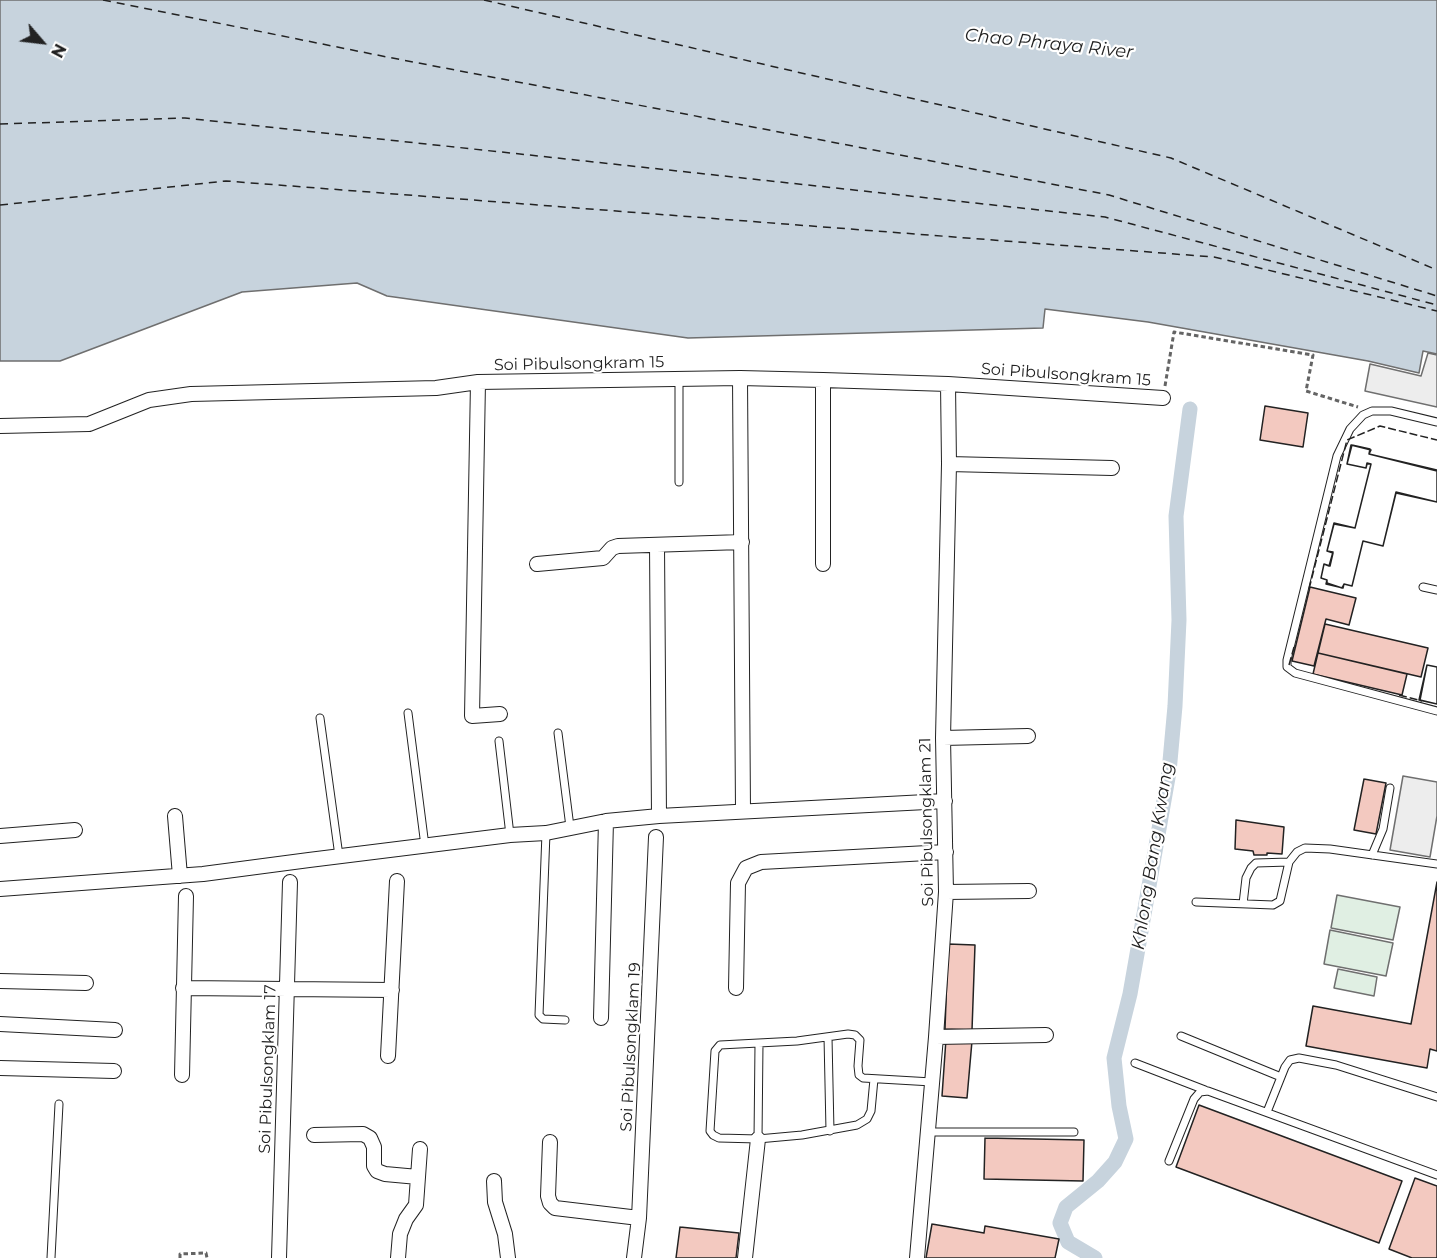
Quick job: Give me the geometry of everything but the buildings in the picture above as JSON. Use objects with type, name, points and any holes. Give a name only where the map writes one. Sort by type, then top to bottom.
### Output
[{"type":"street","name":"Soi Pibulsongkram 15","points":[[0,426],[89,424],[149,400],[191,394],[436,388],[478,382],[740,378],[948,384],[1163,398]]},
{"type":"street","points":[[740,378],[743,811]]},
{"type":"street","points":[[823,380],[823,564]]},
{"type":"street","points":[[478,382],[472,716],[500,714]]},
{"type":"street","name":"Soi Pibulsongklam 21","points":[[917,1258],[946,892],[943,738],[949,464],[948,384]]},
{"type":"street","points":[[949,464],[1112,468]]},
{"type":"street","points":[[537,564],[603,558],[612,548],[618,546],[742,542]]},
{"type":"street","points":[[657,545],[659,816]]},
{"type":"street","points":[[943,738],[1028,736]]},
{"type":"street","points":[[0,889],[180,876],[510,835],[546,833],[606,821],[659,816],[945,801]]},
{"type":"street","points":[[175,816],[180,876]]},
{"type":"street","points":[[601,1018],[606,821]]},
{"type":"street","points":[[0,836],[75,830]]},
{"type":"street","name":"Soi Pibulsongklam 19","points":[[634,1258],[639,1218],[656,837]]},
{"type":"street","points":[[736,988],[738,883],[746,868],[761,862],[946,852]]},
{"type":"street","points":[[388,1056],[397,880]]},
{"type":"street","name":"Soi Pibulsongklam 17","points":[[279,1258],[290,882]]},
{"type":"street","points":[[946,892],[1029,891]]},
{"type":"street","points":[[182,1075],[186,896]]},
{"type":"street","points":[[0,981],[86,983]]},
{"type":"street","points":[[183,988],[287,987],[392,990]]},
{"type":"street","points":[[0,1024],[115,1030]]},
{"type":"street","points":[[936,1036],[1046,1035]]},
{"type":"street","points":[[0,1068],[114,1071]]},
{"type":"street","points":[[314,1135],[363,1134],[370,1138],[374,1147],[374,1166],[377,1171],[385,1174],[418,1177]]},
{"type":"street","points":[[745,1258],[758,1139]]},
{"type":"street","points":[[550,1142],[549,1196],[550,1203],[555,1208],[639,1218]]},
{"type":"street","points":[[398,1258],[400,1234],[406,1219],[416,1205],[420,1149]]},
{"type":"street","points":[[494,1181],[495,1202],[505,1234],[508,1258]]},
{"type":"lane","points":[[679,379],[679,482]]},
{"type":"lane","points":[[1437,422],[1391,411],[1372,411],[1363,415],[1350,429],[1337,456],[1288,650],[1287,667],[1295,673],[1437,711]]},
{"type":"lane","points":[[1423,586],[1437,590]]},
{"type":"lane","points":[[408,713],[425,846]]},
{"type":"lane","points":[[320,718],[339,856]]},
{"type":"lane","points":[[558,733],[570,827]]},
{"type":"lane","points":[[499,741],[510,835]]},
{"type":"lane","points":[[1372,855],[1383,829],[1390,788]]},
{"type":"lane","points":[[546,833],[539,1015],[543,1019],[565,1020]]},
{"type":"lane","points":[[1196,902],[1273,905],[1280,901],[1289,862],[1297,852],[1305,848],[1437,863]]},
{"type":"lane","points":[[1243,904],[1246,878],[1256,863],[1289,862]]},
{"type":"lane","points":[[874,1079],[872,1111],[867,1119],[857,1125],[802,1135],[758,1139],[719,1138],[713,1136],[710,1131],[715,1051],[720,1045],[759,1044],[855,1035],[860,1040],[859,1075],[863,1078],[932,1082]]},
{"type":"lane","points":[[828,1036],[830,1131]]},
{"type":"lane","points":[[1181,1036],[1281,1077]]},
{"type":"lane","points":[[758,1139],[759,1044]]},
{"type":"lane","points":[[1267,1112],[1290,1060],[1299,1058],[1336,1065],[1437,1097]]},
{"type":"lane","points":[[1135,1063],[1437,1175]]},
{"type":"lane","points":[[1169,1161],[1194,1099],[1200,1092],[1208,1091]]},
{"type":"lane","points":[[51,1258],[58,1104]]},
{"type":"lane","points":[[928,1132],[1074,1132]]},
{"type":"path","points":[[1163,398],[1174,333],[1313,355],[1306,391],[1372,411]]},
{"type":"path","points":[[180,1256],[206,1253],[207,1258]]},
{"type":"green space","points":[[1337,895],[1400,907],[1393,940],[1331,928]]},
{"type":"green space","points":[[1330,930],[1393,943],[1386,976],[1324,964]]},
{"type":"green space","points":[[1338,969],[1377,977],[1374,996],[1334,988]]},
{"type":"shaded area","points":[[1428,353],[1437,355],[1437,407],[1365,391],[1370,364],[1421,376]]},
{"type":"shaded area","points":[[1403,776],[1437,782],[1437,816],[1430,857],[1390,850]]},
{"type":"water","name":"Chao Phraya River","points":[[0,0],[1437,0],[1437,354],[1423,351],[1419,373],[1368,361],[1148,322],[1045,309],[1043,328],[688,338],[387,296],[357,283],[242,292],[60,361],[0,361]]},
{"type":"waterway","name":"Khlong Bang Kwang","points":[[1095,1258],[1068,1242],[1060,1223],[1066,1207],[1098,1181],[1115,1162],[1126,1139],[1119,1106],[1114,1058],[1130,994],[1169,772],[1179,620],[1176,516],[1190,409]]},
{"type":"ferry route","points":[[103,0],[387,57],[1109,195],[1437,296]]},
{"type":"ferry route","points":[[484,0],[1171,158],[1437,270]]},
{"type":"ferry route","points":[[0,124],[185,118],[1105,217],[1437,305]]},
{"type":"ferry route","points":[[0,205],[226,181],[1214,257],[1437,311]]},
{"type":"fence","points":[[1309,589],[1347,440],[1380,426],[1437,440]]},
{"type":"fence","points":[[1289,665],[1294,647]]},
{"type":"fence","points":[[1399,695],[1422,701]]}]
